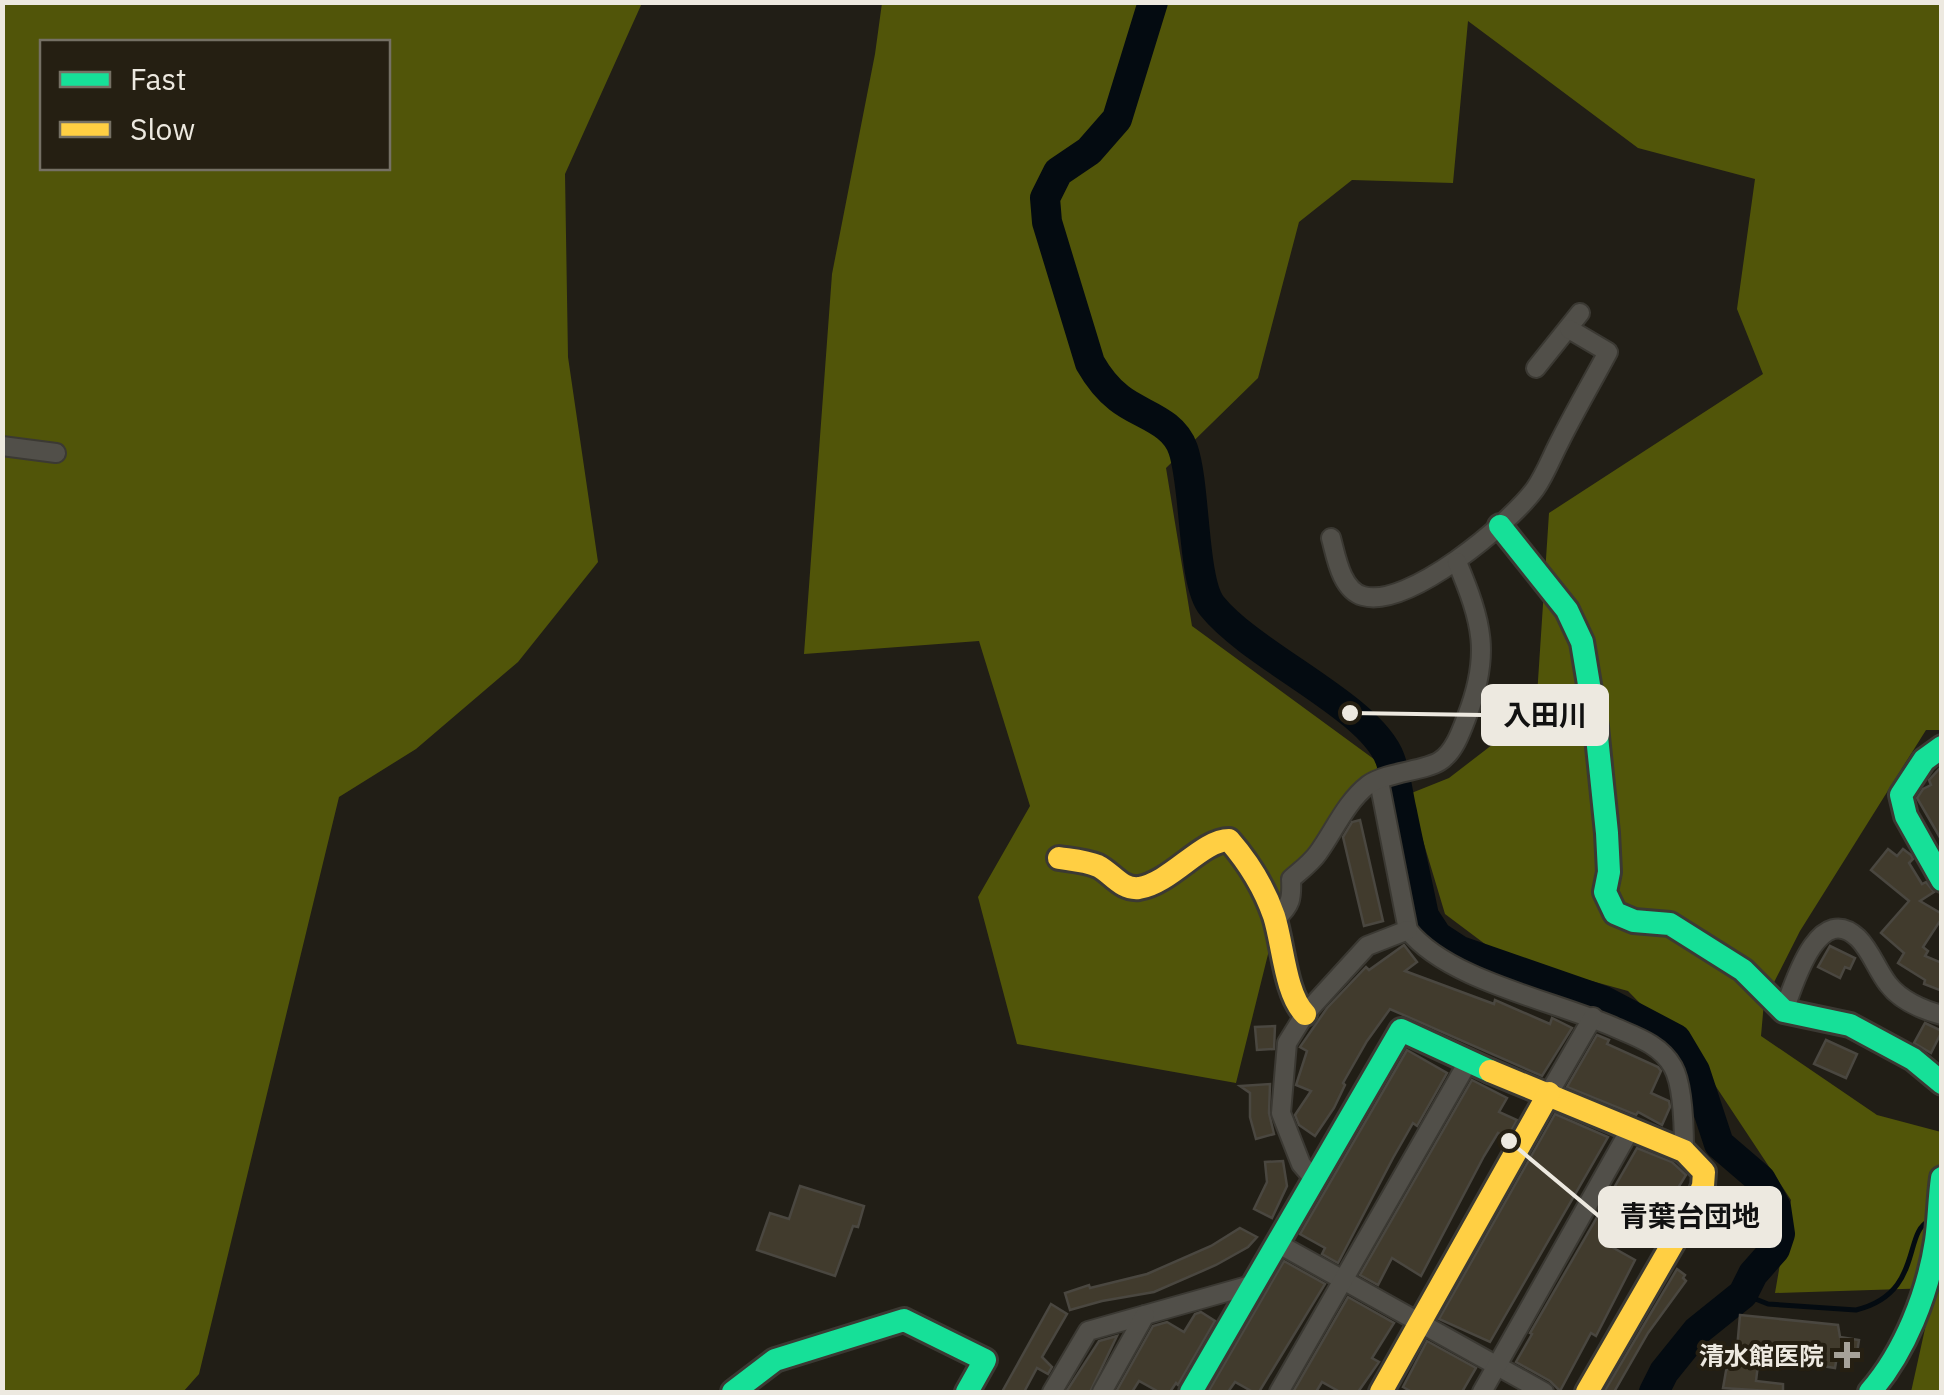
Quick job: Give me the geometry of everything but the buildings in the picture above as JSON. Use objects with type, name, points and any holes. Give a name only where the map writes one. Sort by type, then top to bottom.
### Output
[{"type":"street","points":[[1536,368],[1580,313]]},
{"type":"street","points":[[1330,538],[1342,576],[1352,590],[1364,597],[1385,595],[1419,583],[1457,562],[1500,526],[1535,488],[1608,352],[1568,329]]},
{"type":"street","points":[[2,446],[56,453]]},
{"type":"street","points":[[1500,526],[1567,610],[1582,642],[1596,728],[1606,833],[1609,872],[1605,892],[1616,913],[1634,921],[1670,924],[1743,970],[1784,1011],[1850,1025],[1913,1059],[1942,1083]]},
{"type":"street","points":[[1276,918],[1292,899],[1290,880],[1316,857],[1370,783],[1410,768],[1432,766],[1451,750],[1480,675],[1483,648],[1472,598],[1457,562]]},
{"type":"street","points":[[1942,747],[1924,760],[1902,795],[1906,816],[1942,880]]},
{"type":"street","points":[[1380,780],[1408,930],[1440,961],[1592,1017],[1652,1044],[1674,1068],[1684,1151]]},
{"type":"street","points":[[1058,858],[1084,861],[1103,868],[1128,888],[1140,888],[1154,884],[1220,840],[1228,840],[1248,864],[1276,918],[1295,1004],[1305,1014]]},
{"type":"street","points":[[1313,1178],[1301,1164],[1281,1112],[1287,1042],[1305,1014],[1367,946],[1408,930]]},
{"type":"street","points":[[1784,1011],[1811,944],[1826,932],[1844,930],[1861,941],[1895,992],[1942,1015]]},
{"type":"street","points":[[1381,1392],[1592,1017]]},
{"type":"street","points":[[1190,1392],[1400,1030],[1684,1151],[1704,1172],[1695,1205],[1587,1392]]},
{"type":"street","points":[[1280,1392],[1468,1062]]},
{"type":"street","points":[[1482,1392],[1631,1128]]},
{"type":"street","points":[[1870,1392],[1880,1383],[1895,1356],[1925,1288],[1936,1238],[1942,1178]]},
{"type":"street","points":[[1278,1244],[1544,1392]]},
{"type":"street","points":[[1052,1392],[1088,1331],[1251,1285]]},
{"type":"street","points":[[1102,1392],[1145,1315]]},
{"type":"street","points":[[733,1392],[776,1360],[904,1320],[985,1360],[967,1392]]},
{"type":"shaded area","points":[[3,3],[642,3],[565,174],[568,357],[598,562],[518,662],[416,749],[339,797],[199,1374],[183,1392],[3,1392]]},
{"type":"shaded area","points":[[882,3],[1941,3],[1941,730],[1926,730],[1800,931],[1764,1002],[1761,1036],[1877,1115],[1941,1132],[1941,1392],[1911,1392],[1934,1288],[1775,1293],[1791,1200],[1705,1070],[1628,991],[1501,956],[1445,914],[1409,794],[1449,778],[1536,711],[1549,513],[1763,374],[1737,309],[1755,179],[1638,148],[1468,21],[1453,183],[1352,180],[1299,222],[1258,378],[1166,468],[1192,626],[1382,765],[1363,778],[1287,878],[1236,1083],[1017,1044],[978,897],[1030,806],[979,641],[804,654],[832,274]]},
{"type":"waterway","points":[[1153,2],[1117,119],[1089,151],[1058,172],[1045,198],[1047,222],[1090,363],[1114,394],[1164,425],[1178,439],[1187,465],[1201,577],[1212,606],[1254,644],[1360,720],[1378,739],[1394,772],[1424,916],[1437,936],[1460,951],[1604,1001],[1676,1039],[1695,1071],[1719,1144],[1761,1180],[1776,1207],[1780,1234],[1775,1249],[1753,1274],[1743,1294],[1697,1331],[1664,1372],[1654,1392]]},
{"type":"waterway","points":[[1743,1294],[1768,1304],[1856,1310],[1877,1302],[1902,1278],[1916,1237],[1929,1221]]},
{"type":"traffic: fast","points":[[1500,526],[1567,610],[1582,642],[1607,833],[1609,872],[1605,892],[1615,913],[1634,921],[1670,924],[1743,970],[1784,1011],[1850,1025],[1913,1059],[1942,1083]]},
{"type":"traffic: fast","points":[[1942,747],[1924,760],[1901,795],[1906,816],[1942,880]]},
{"type":"traffic: fast","points":[[1191,1392],[1401,1030],[1490,1071]]},
{"type":"traffic: fast","points":[[1870,1392],[1894,1359],[1921,1301],[1936,1241],[1942,1178]]},
{"type":"traffic: fast","points":[[733,1392],[775,1360],[904,1320],[985,1360],[967,1392]]},
{"type":"traffic: slow","points":[[1059,858],[1098,866],[1122,884],[1139,888],[1163,878],[1208,847],[1229,840],[1266,895],[1289,982],[1305,1014]]},
{"type":"traffic: slow","points":[[1490,1071],[1684,1151],[1704,1172],[1695,1205],[1587,1392]]},
{"type":"traffic: slow","points":[[1381,1392],[1549,1093]]},
{"type":"place","name":"入田川","points":[[1350,713]]},
{"type":"place","name":"青葉台団地","points":[[1509,1141]]},
{"type":"place","name":"清水館医院","points":[[1847,1355]]}]
